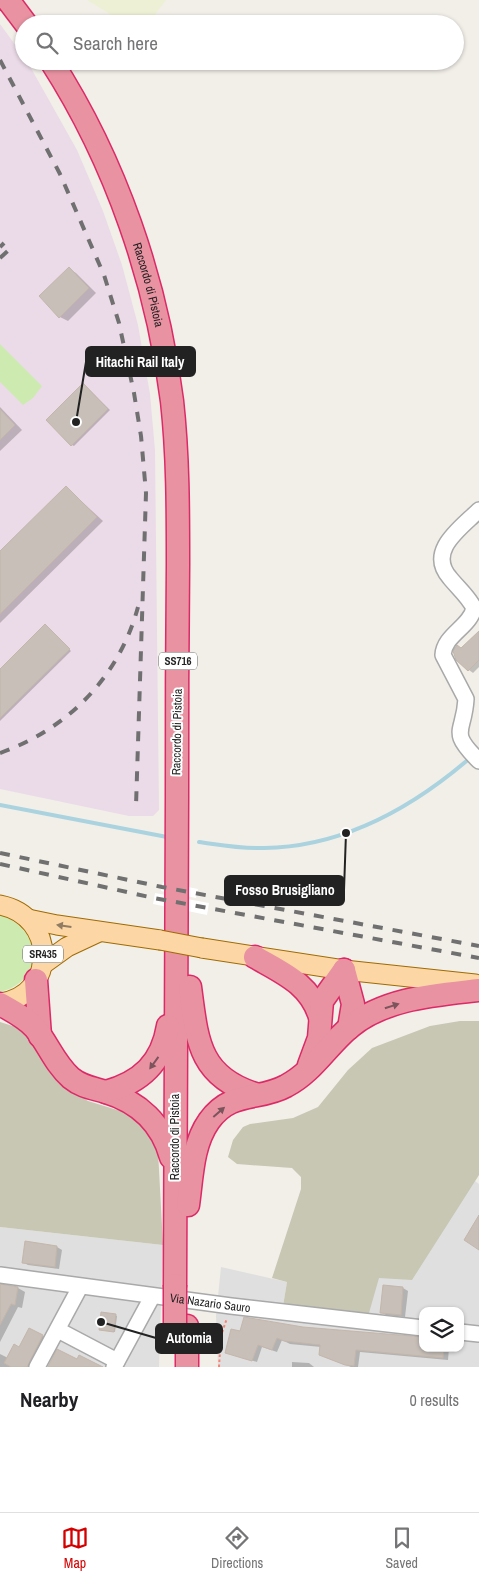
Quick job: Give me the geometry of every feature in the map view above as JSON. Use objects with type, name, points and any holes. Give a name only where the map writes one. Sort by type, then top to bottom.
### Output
[{"type":"highway","points":[[13,1],[21,15]]},
{"type":"highway","points":[[13,1],[30,15]]},
{"type":"highway","name":"Raccordo di Pistoia","points":[[56,70],[93,137],[127,218],[148,282],[168,371],[175,430],[188,1205],[181,1285]]},
{"type":"highway","name":"Raccordo di Pistoia","points":[[71,70],[103,128],[138,211],[165,298],[181,381],[187,426],[190,499],[183,985],[176,1185],[181,1326],[187,1367]]},
{"type":"highway","points":[[254,957],[300,984],[312,998],[320,1017]]},
{"type":"highway","points":[[308,1069],[317,1048],[322,1001],[344,970]]},
{"type":"highway","points":[[344,970],[353,1004],[349,1028]]},
{"type":"highway","points":[[39,972],[40,1036]]},
{"type":"highway","points":[[106,1092],[137,1080],[156,1061],[166,1038],[183,985]]},
{"type":"highway","points":[[183,985],[197,1039],[208,1063],[228,1082],[255,1094]]},
{"type":"highway","points":[[188,1205],[196,1152],[209,1121],[230,1103],[255,1094],[282,1088],[294,1082],[314,1066],[349,1028],[367,1016],[394,1005],[440,994],[479,990]]},
{"type":"highway","points":[[0,1003],[27,1020],[40,1036],[59,1066],[72,1079],[89,1088],[106,1092],[142,1111],[158,1126],[169,1148],[176,1185]]},
{"type":"highway","name":"Raccordo di Pistoia","points":[[174,1367],[181,1326]]},
{"type":"main road","name":"SR435","points":[[0,905],[16,910],[28,919],[38,931],[42,942],[39,972]]},
{"type":"main road","name":"SR435","points":[[28,919],[254,957],[344,970],[479,985]]},
{"type":"main road","name":"SR435","points":[[0,1003],[22,994],[39,972],[67,946],[100,931]]},
{"type":"street","points":[[479,510],[446,544],[440,560],[444,571],[468,598],[474,608],[470,617],[448,641],[443,655],[462,688],[466,699],[458,728],[460,738],[479,761]]},
{"type":"street","name":"Via Nazario Sauro","points":[[0,1275],[80,1288],[419,1328]]},
{"type":"street","points":[[37,1367],[80,1288]]},
{"type":"street","points":[[58,1330],[116,1364],[152,1297]]},
{"type":"street","points":[[464,1332],[479,1334]]},
{"type":"path","points":[[219,1367],[221,1336],[230,1306]]},
{"type":"shaded area","points":[[87,0],[166,0],[155,15],[111,15]]},
{"type":"shaded area","points":[[0,24],[15,45],[15,70],[32,70],[77,150],[103,211],[122,265],[138,325],[150,394],[155,450],[159,810],[153,816],[129,816],[0,789]]},
{"type":"shaded area","points":[[460,1021],[479,1021],[479,1175],[412,1280],[379,1278],[369,1313],[283,1306],[287,1282],[272,1278],[301,1189],[301,1177],[292,1168],[237,1164],[228,1157],[233,1140],[243,1127],[250,1124],[293,1118],[318,1107],[348,1070],[372,1048],[430,1026]]},
{"type":"shaded area","points":[[0,1022],[19,1028],[32,1041],[56,1079],[64,1086],[88,1101],[127,1113],[142,1121],[158,1151],[163,1245],[0,1227]]},
{"type":"shaded area","points":[[475,1181],[479,1184],[479,1367],[218,1367],[216,1316],[221,1267],[287,1282],[283,1306],[379,1278]]},
{"type":"shaded area","points":[[0,1227],[163,1245],[159,1367],[0,1367]]},
{"type":"green space","points":[[0,344],[42,386],[33,398],[23,405],[0,382]]},
{"type":"green space","points":[[0,915],[14,922],[24,931],[31,943],[33,955],[31,966],[25,977],[15,986],[0,992]]},
{"type":"pier","points":[[163,882],[198,889],[196,898],[161,891]]},
{"type":"pier","points":[[155,893],[209,903],[207,915],[153,904]]},
{"type":"building","points":[[69,267],[89,288],[59,318],[39,296]]},
{"type":"building","points":[[83,383],[108,409],[71,446],[46,420]]},
{"type":"building","points":[[0,409],[15,425],[0,440]]},
{"type":"building","points":[[66,486],[97,517],[0,614],[0,551]]},
{"type":"building","points":[[45,624],[70,649],[0,718],[0,669]]},
{"type":"building","points":[[479,631],[479,660],[468,671],[456,660],[453,651],[457,645],[461,648]]},
{"type":"building","points":[[479,1215],[479,1250],[464,1240]]},
{"type":"building","points":[[25,1241],[57,1246],[55,1267],[22,1263]]},
{"type":"building","points":[[0,1284],[18,1287],[15,1305],[11,1304],[0,1325]]},
{"type":"building","points":[[383,1285],[403,1287],[401,1315],[380,1313]]},
{"type":"building","points":[[101,1312],[116,1314],[114,1332],[99,1330]]},
{"type":"building","points":[[244,1317],[303,1327],[419,1337],[419,1352],[444,1352],[443,1358],[356,1350],[354,1366],[345,1365],[319,1355],[320,1345],[284,1341],[277,1338],[272,1350],[258,1345],[252,1361],[225,1353],[231,1329],[240,1331]]},
{"type":"building","points":[[29,1328],[43,1335],[27,1367],[11,1367],[4,1363],[14,1344],[19,1347]]},
{"type":"building","points":[[57,1349],[77,1359],[79,1355],[103,1367],[48,1367]]},
{"type":"waterway","points":[[199,842],[264,848],[293,846],[321,841],[349,832],[400,808],[448,776],[470,758]]},
{"type":"waterway","points":[[0,805],[167,837]]},
{"type":"railway","points":[[0,60],[60,174],[104,275],[119,323],[134,393],[141,436],[146,493],[136,806]]},
{"type":"railway","points":[[0,247],[4,243]]},
{"type":"railway","points":[[0,258],[10,249]]},
{"type":"railway","points":[[0,753],[25,743],[48,730],[69,715],[87,697],[104,678],[118,656],[138,607]]},
{"type":"railway","points":[[0,853],[162,887],[479,946]]},
{"type":"railway","points":[[0,864],[154,898],[479,958]]},
{"type":"place","name":"Hitachi Rail Italy","points":[[76,422]]},
{"type":"place","name":"Fosso Brusigliano","points":[[346,833]]},
{"type":"place","name":"Automia","points":[[101,1322]]}]
